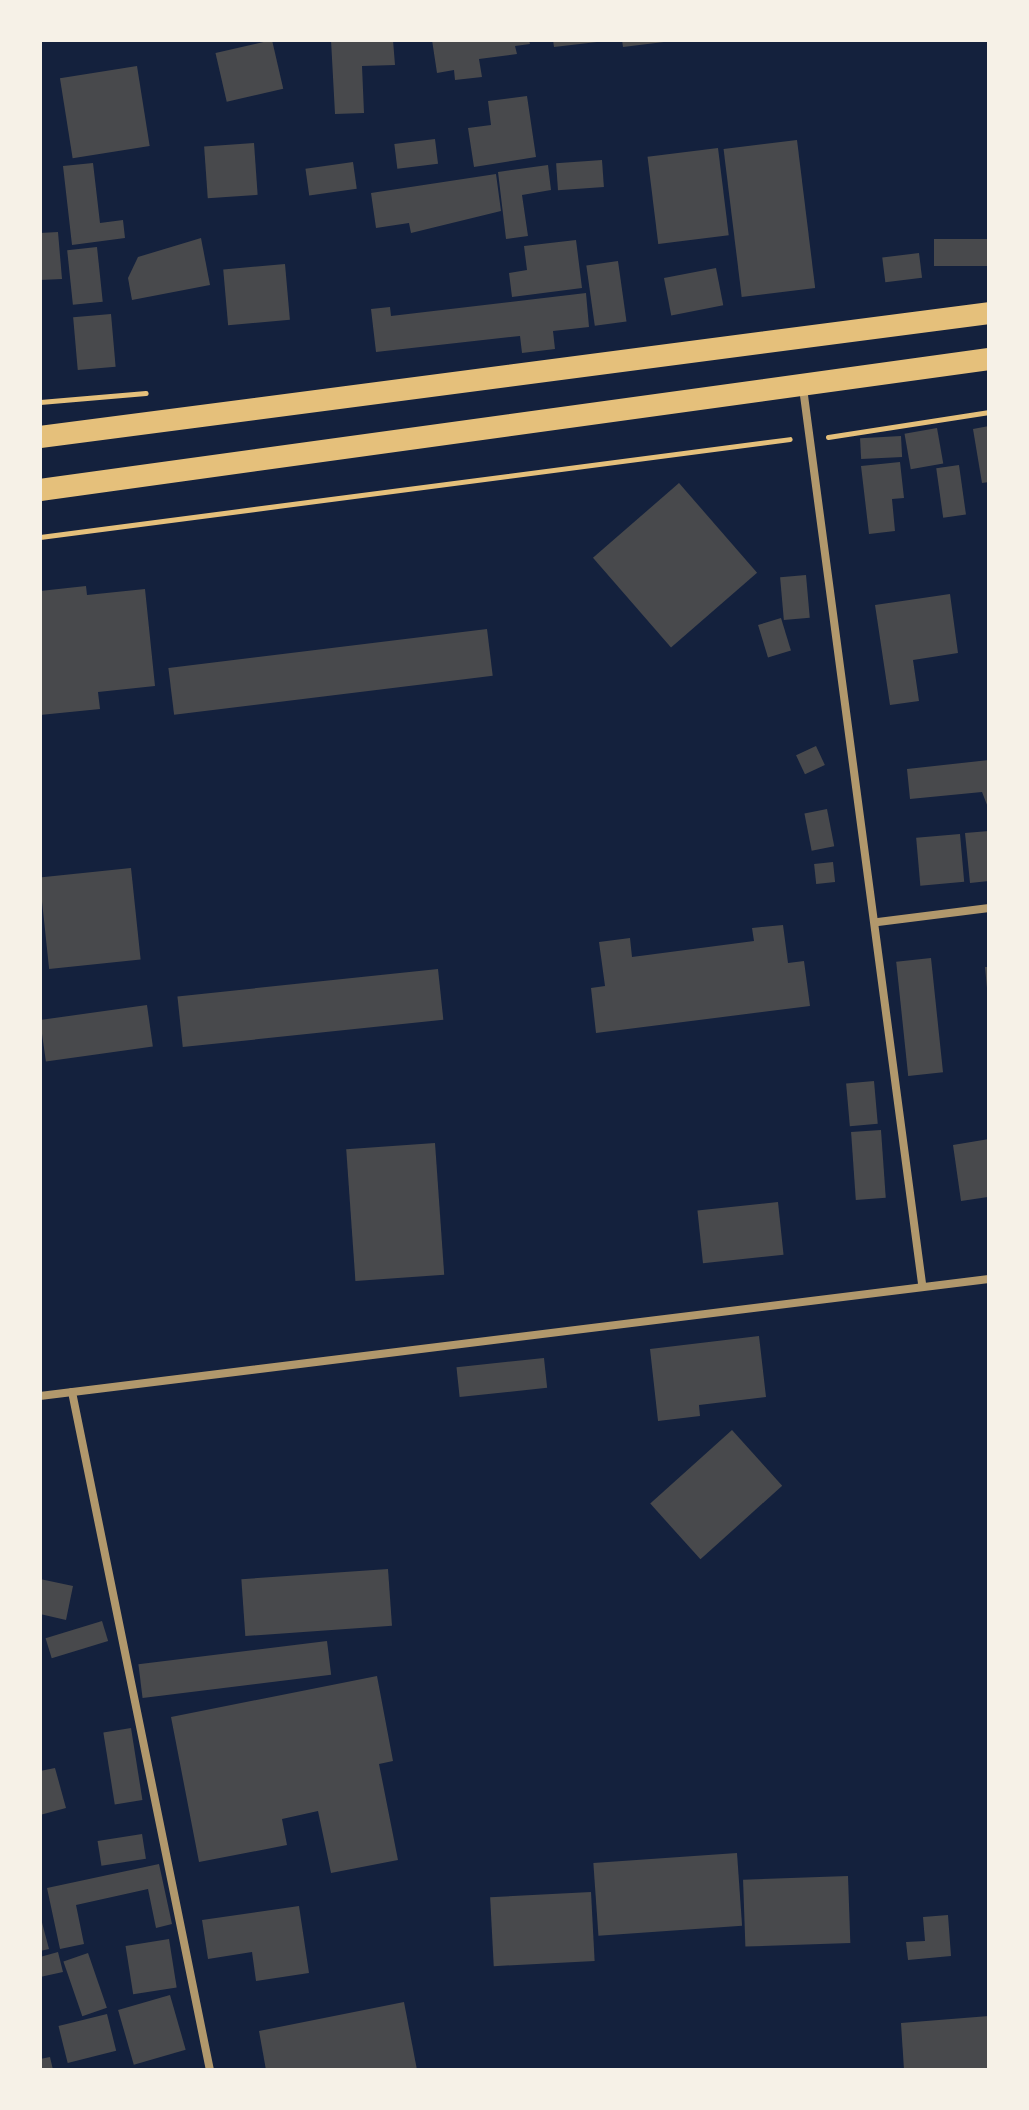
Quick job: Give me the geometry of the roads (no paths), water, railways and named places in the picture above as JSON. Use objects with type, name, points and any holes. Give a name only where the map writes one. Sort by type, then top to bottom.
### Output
[{"type":"highway","points":[[40,437],[989,313]]},
{"type":"highway","points":[[40,490],[989,359]]},
{"type":"street","points":[[803,383],[878,922],[922,1283]]},
{"type":"street","points":[[878,922],[989,908]]},
{"type":"street","points":[[40,1396],[922,1283],[989,1279]]},
{"type":"street","points":[[72,1392],[210,2070]]}]
